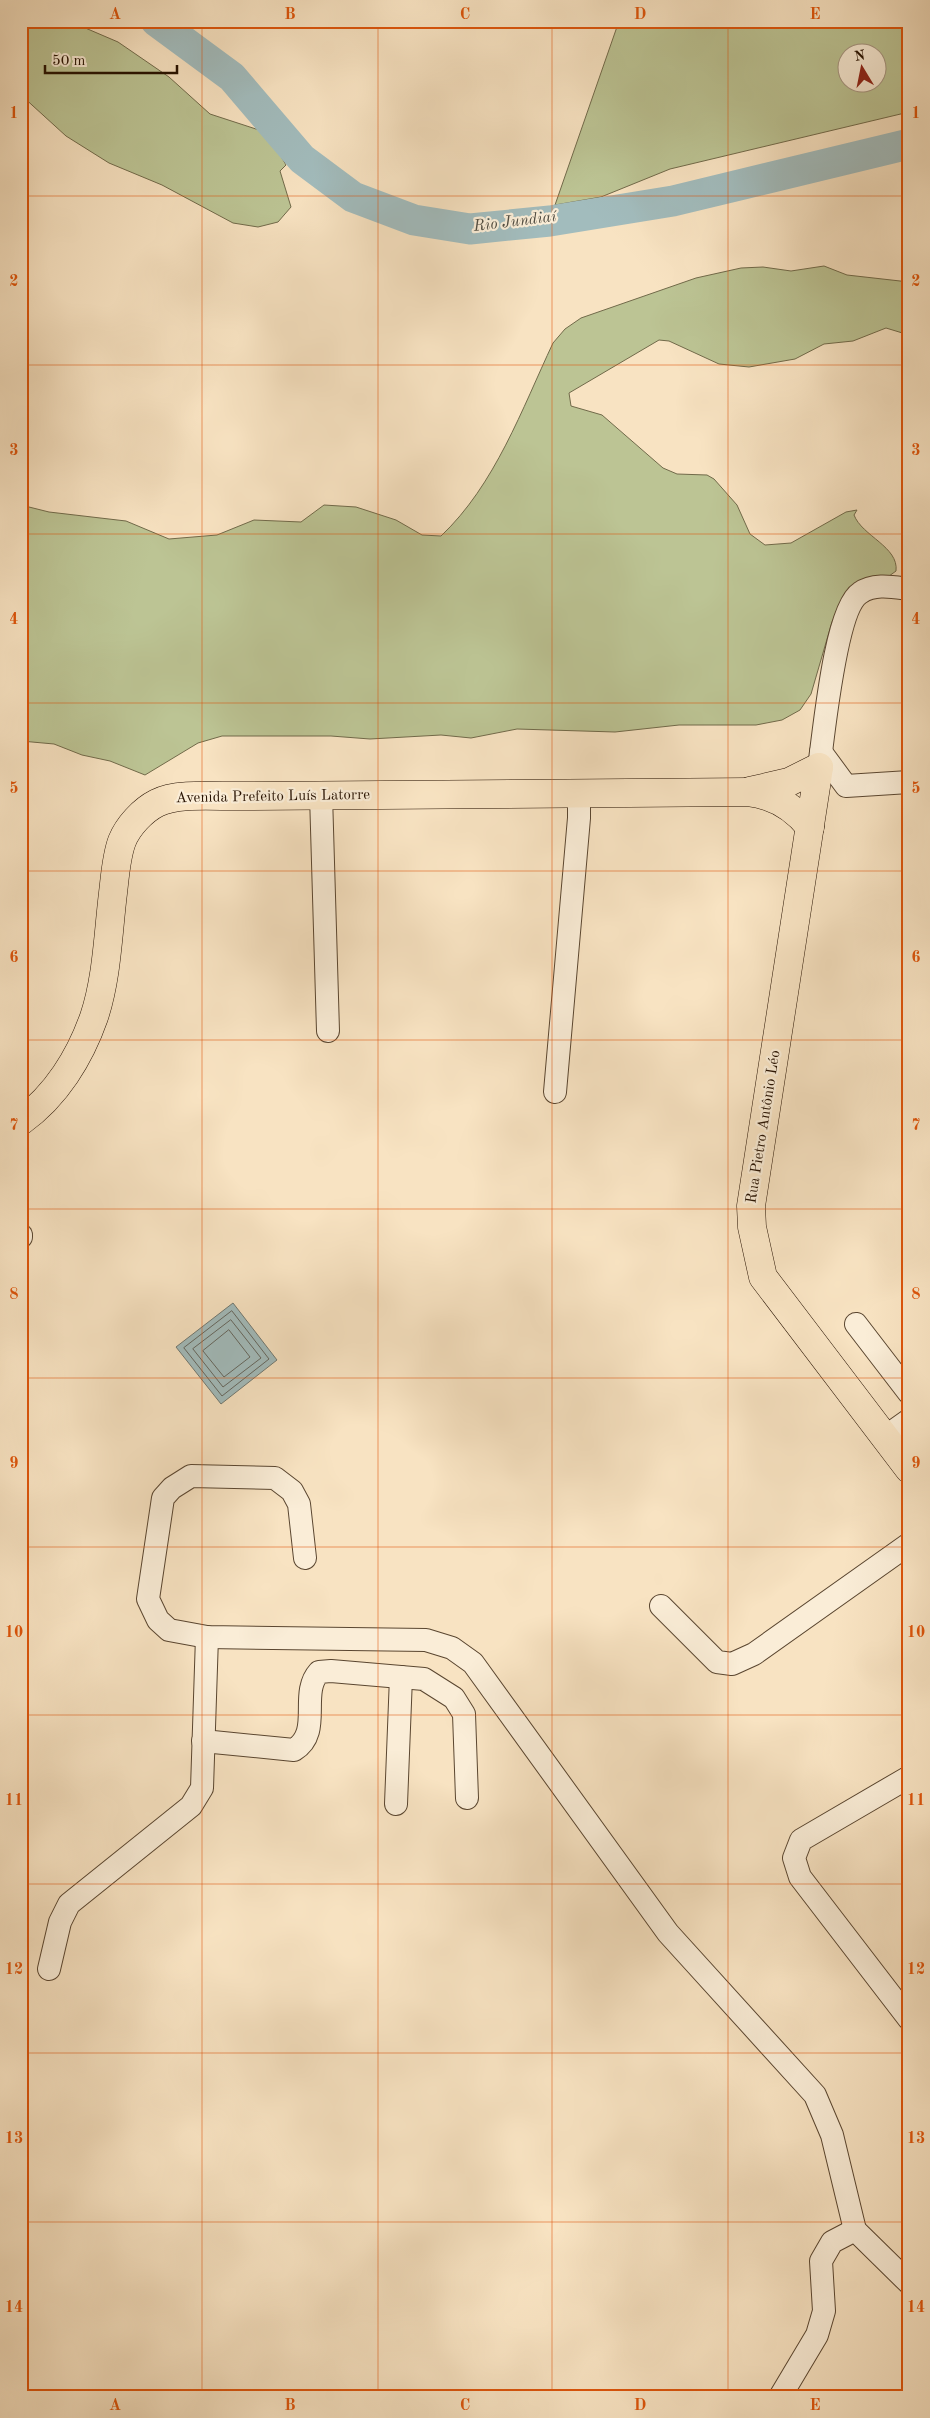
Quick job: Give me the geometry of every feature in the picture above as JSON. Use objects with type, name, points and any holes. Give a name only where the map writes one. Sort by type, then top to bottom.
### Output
[{"type":"main road","name":"Avenida Prefeito Luís Latorre","points":[[21,1121],[55,1089],[70,1067],[94,1017],[102,981],[116,872],[122,841],[133,823],[158,802],[174,798],[321,795],[748,792],[789,782],[820,760]]},
{"type":"main road","name":"Rua Pietro Antônio Léo","points":[[820,760],[751,1206],[752,1227],[763,1277],[909,1469]]},
{"type":"main road","name":"Avenida Prefeito Luís Latorre","points":[[748,792],[780,801],[792,808],[810,827]]},
{"type":"street","points":[[909,589],[877,586],[859,593],[848,607],[840,630],[820,760],[846,786],[909,782]]},
{"type":"street","points":[[555,1092],[580,818],[579,793]]},
{"type":"street","points":[[321,795],[328,1031]]},
{"type":"street","points":[[856,1324],[909,1393]]},
{"type":"street","points":[[885,1437],[909,1420]]},
{"type":"street","points":[[305,1558],[299,1504],[292,1491],[275,1478],[192,1476],[172,1488],[164,1498],[148,1599],[158,1620],[169,1630],[207,1637],[426,1640],[452,1648],[473,1663],[668,1933],[815,2095],[832,2134],[855,2230],[909,2283]]},
{"type":"street","points":[[661,1606],[717,1662],[732,1664],[754,1654],[909,1544]]},
{"type":"street","points":[[49,1970],[60,1922],[68,1904],[191,1806],[202,1788],[207,1637]]},
{"type":"street","points":[[203,1741],[294,1750],[303,1744],[309,1735],[312,1680],[319,1672],[332,1671],[424,1679],[454,1698],[464,1714],[467,1798]]},
{"type":"street","points":[[396,1804],[401,1677]]},
{"type":"street","points":[[909,1777],[800,1840],[794,1858],[800,1877],[909,2018]]},
{"type":"street","points":[[780,2397],[816,2335],[824,2311],[821,2261],[832,2242],[855,2230]]},
{"type":"green space","points":[[21,21],[69,21],[118,42],[169,77],[210,114],[259,130],[275,146],[286,165],[280,171],[291,207],[278,222],[258,227],[233,223],[162,185],[109,163],[66,136],[21,95]]},
{"type":"green space","points":[[619,21],[909,21],[909,112],[670,169],[601,197],[555,205]]},
{"type":"green space","points":[[824,266],[847,275],[909,282],[909,335],[886,328],[853,341],[824,344],[795,359],[749,367],[719,364],[669,341],[659,340],[569,393],[571,406],[602,415],[663,468],[677,474],[707,475],[714,479],[737,505],[750,534],[765,545],[791,543],[846,512],[857,510],[854,515],[858,522],[892,555],[896,571],[885,579],[843,599],[832,622],[811,694],[800,710],[782,720],[756,725],[679,725],[615,732],[517,729],[471,738],[441,735],[370,739],[331,736],[222,736],[198,743],[145,775],[110,761],[82,755],[54,744],[21,741],[21,505],[49,512],[126,521],[169,539],[217,535],[254,520],[301,522],[324,505],[356,507],[396,520],[422,535],[441,536],[477,494],[492,470],[506,445],[553,343],[565,329],[581,318],[696,278],[741,268],[763,267],[791,271]]},
{"type":"water","points":[[233,1303],[277,1360],[221,1404],[176,1347]]},
{"type":"waterway","name":"Rio Jundiaí","points":[[156,21],[232,77],[302,159],[353,197],[414,220],[470,229],[550,221],[673,201],[909,144]]}]
